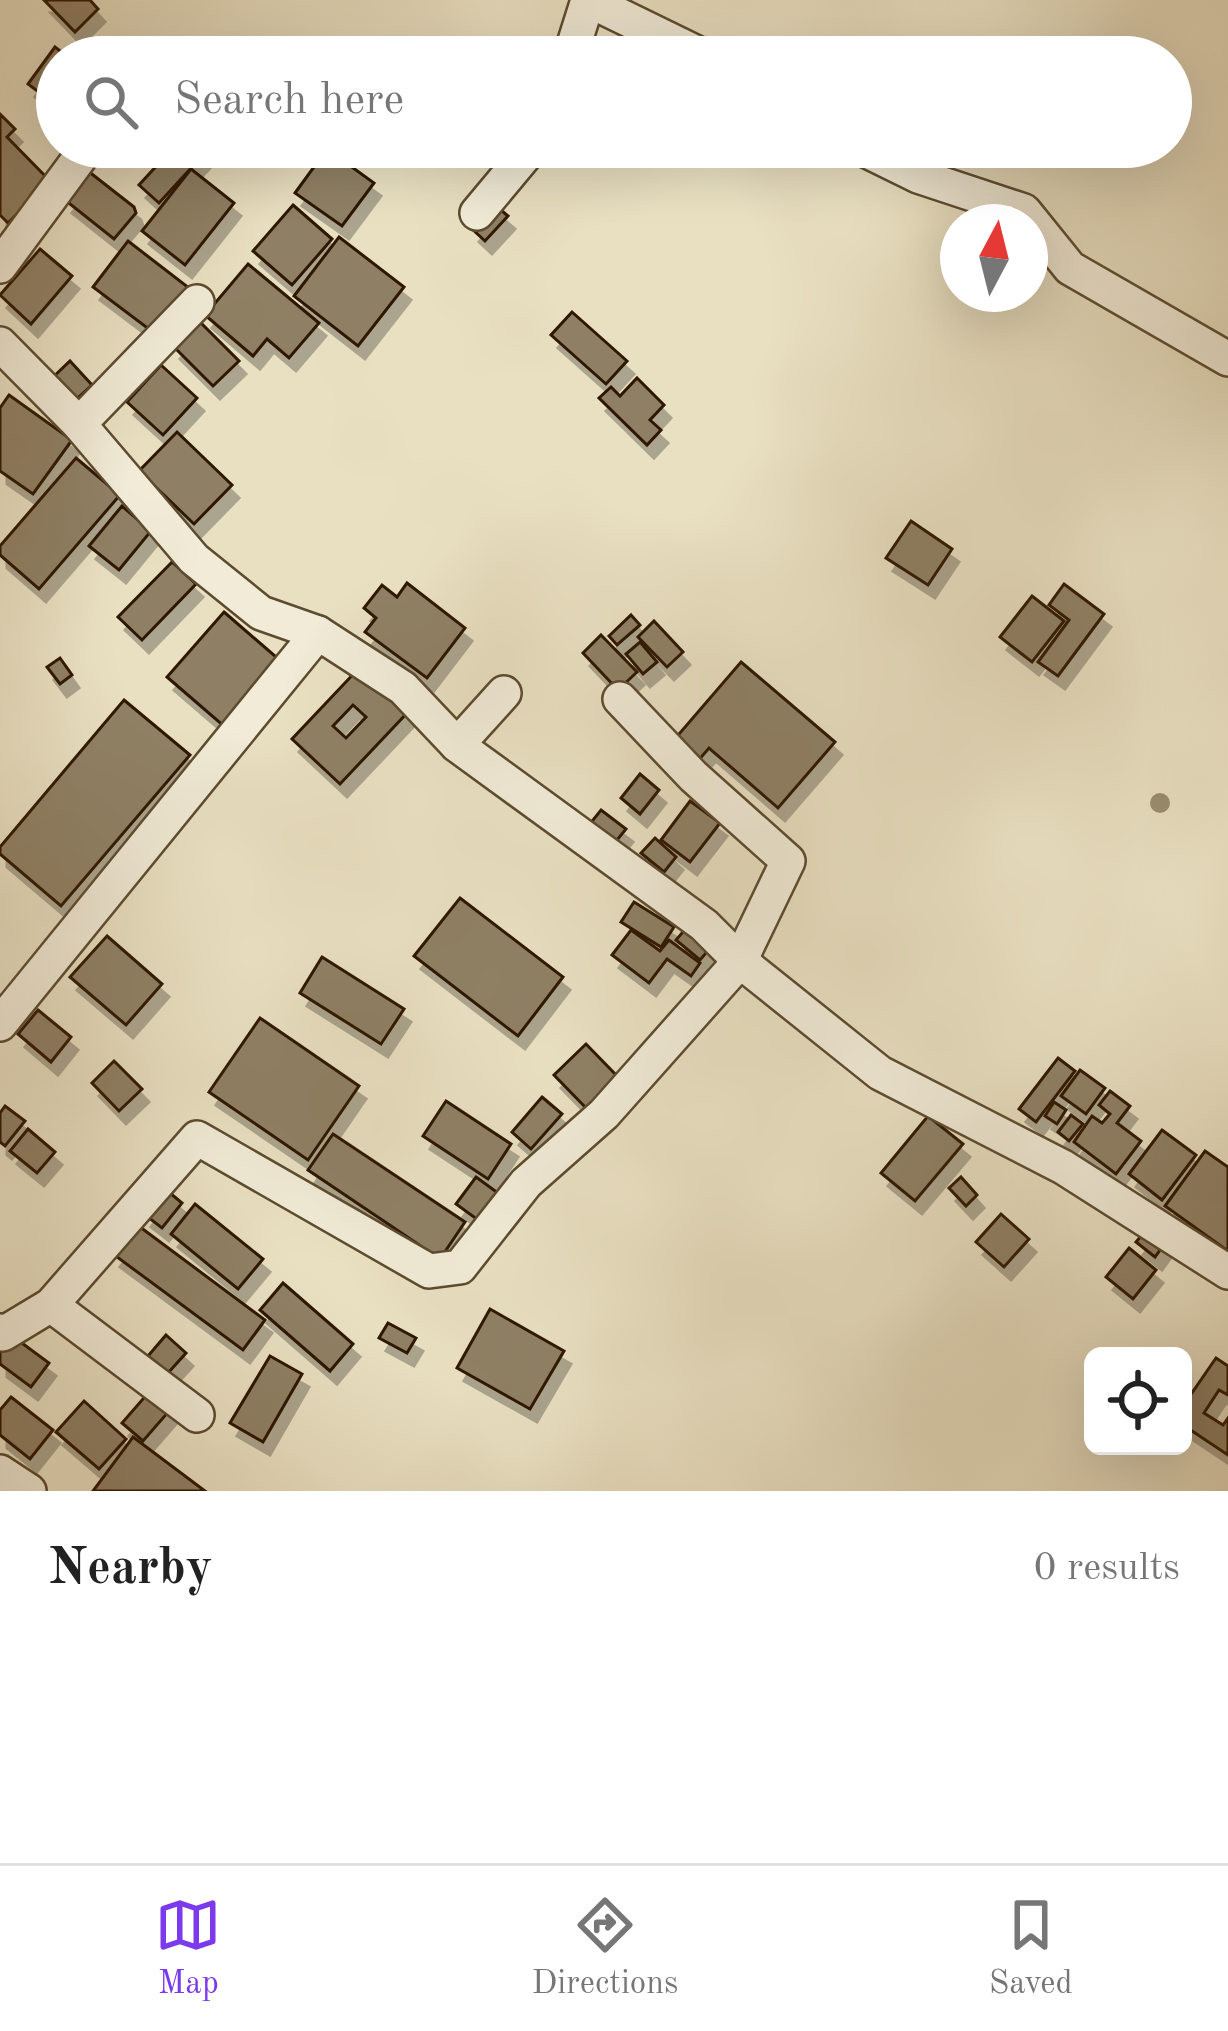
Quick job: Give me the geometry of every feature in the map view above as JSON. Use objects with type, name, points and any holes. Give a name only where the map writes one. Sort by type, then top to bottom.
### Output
[{"type":"street","points":[[576,36],[587,0],[662,36]]},
{"type":"street","points":[[0,266],[72,168]]},
{"type":"street","points":[[477,213],[514,168]]},
{"type":"street","points":[[901,168],[1024,211],[1070,268],[1228,359]]},
{"type":"street","points":[[79,424],[197,302]]},
{"type":"street","points":[[6,366],[79,424],[194,559],[261,613],[318,633],[403,688],[457,745],[686,911],[740,961],[880,1073],[1063,1167],[1228,1273]]},
{"type":"street","points":[[0,1024],[318,633]]},
{"type":"street","points":[[457,745],[504,693]]},
{"type":"street","points":[[0,1331],[3,1334],[52,1305],[197,1138],[429,1270],[460,1267],[526,1183],[604,1114],[740,961],[788,861],[693,776],[620,698]]},
{"type":"street","points":[[52,1305],[197,1415]]},
{"type":"street","points":[[0,1472],[28,1491]]},
{"type":"building","points":[[44,0],[90,0],[98,9],[75,32]]},
{"type":"building","points":[[0,114],[15,129],[7,137],[50,181],[8,223],[0,215]]},
{"type":"building","points":[[155,168],[191,168],[159,203],[139,185]]},
{"type":"building","points":[[313,168],[353,168],[374,183],[342,226],[295,193]]},
{"type":"building","points":[[191,169],[234,203],[185,265],[142,231]]},
{"type":"building","points":[[88,171],[134,207],[136,213],[114,239],[65,200]]},
{"type":"building","points":[[494,204],[508,216],[485,241],[472,229]]},
{"type":"building","points":[[293,205],[332,239],[292,285],[253,251]]},
{"type":"building","points":[[339,237],[404,287],[358,346],[294,296]]},
{"type":"building","points":[[128,241],[189,288],[154,333],[93,287]]},
{"type":"building","points":[[40,249],[72,276],[31,324],[0,295]]},
{"type":"building","points":[[248,264],[319,323],[289,358],[267,339],[253,356],[205,315]]},
{"type":"building","points":[[572,312],[627,361],[606,384],[551,335]]},
{"type":"building","points":[[198,320],[239,361],[213,386],[173,346]]},
{"type":"building","points":[[70,361],[92,385],[70,405],[48,382]]},
{"type":"building","points":[[161,365],[197,398],[163,435],[127,402]]},
{"type":"building","points":[[637,378],[664,405],[650,420],[661,430],[647,445],[599,398],[611,387],[620,396]]},
{"type":"building","points":[[9,395],[72,440],[33,494],[0,471],[0,408]]},
{"type":"building","points":[[177,432],[232,485],[194,524],[139,471]]},
{"type":"building","points":[[76,458],[120,495],[39,589],[0,555],[0,546]]},
{"type":"building","points":[[122,506],[151,531],[119,570],[89,546]]},
{"type":"building","points":[[911,521],[952,549],[928,585],[886,558]]},
{"type":"building","points":[[172,562],[196,584],[142,640],[118,617]]},
{"type":"building","points":[[407,583],[465,628],[427,678],[365,632],[376,618],[364,608],[382,585],[397,597]]},
{"type":"building","points":[[1064,584],[1104,614],[1058,676],[1038,662],[1069,620],[1049,605]]},
{"type":"building","points":[[1032,596],[1064,621],[1032,662],[1000,637]]},
{"type":"building","points":[[224,612],[283,663],[226,728],[167,677]]},
{"type":"building","points":[[631,615],[640,625],[617,645],[609,636]]},
{"type":"building","points":[[654,621],[683,652],[667,667],[638,637]]},
{"type":"building","points":[[601,635],[637,672],[618,690],[583,653]]},
{"type":"building","points":[[640,642],[657,662],[643,674],[626,654]]},
{"type":"building","points":[[60,658],[72,675],[60,684],[47,667]]},
{"type":"building","points":[[741,662],[835,742],[778,808],[709,748],[697,762],[673,741]]},
{"type":"building","points":[[360,667],[408,712],[340,784],[292,739]],"holes":[[[353,705],[366,717],[346,738],[333,726]]]},
{"type":"building","points":[[124,700],[190,755],[61,906],[0,854],[0,847]]},
{"type":"building","points":[[640,774],[659,790],[640,814],[621,798]]},
{"type":"building","points":[[690,801],[720,823],[690,862],[661,840]]},
{"type":"building","points":[[601,810],[626,829],[613,845],[589,825]]},
{"type":"building","points":[[655,838],[676,857],[664,872],[641,853]]},
{"type":"building","points":[[460,898],[563,977],[518,1036],[414,956]]},
{"type":"building","points":[[634,902],[674,927],[661,947],[621,922]]},
{"type":"building","points":[[688,926],[712,946],[700,960],[676,940]]},
{"type":"building","points":[[631,930],[660,951],[669,940],[700,963],[691,976],[667,959],[649,983],[612,955]]},
{"type":"building","points":[[107,936],[162,984],[126,1025],[70,977]]},
{"type":"building","points":[[322,957],[404,1009],[381,1044],[300,993]]},
{"type":"building","points":[[38,1010],[71,1037],[51,1062],[18,1034]]},
{"type":"building","points":[[260,1018],[359,1086],[308,1160],[209,1092]]},
{"type":"building","points":[[586,1044],[618,1077],[586,1108],[554,1075]]},
{"type":"building","points":[[1058,1058],[1075,1071],[1036,1122],[1019,1109]]},
{"type":"building","points":[[114,1061],[142,1089],[119,1111],[92,1083]]},
{"type":"building","points":[[1080,1070],[1105,1088],[1086,1114],[1061,1096]]},
{"type":"building","points":[[1110,1091],[1130,1106],[1117,1123],[1141,1141],[1116,1174],[1074,1142],[1092,1116],[1102,1123],[1110,1114],[1099,1105]]},
{"type":"building","points":[[542,1097],[562,1114],[531,1149],[512,1132]]},
{"type":"building","points":[[446,1101],[511,1144],[488,1179],[423,1136]]},
{"type":"building","points":[[1054,1102],[1066,1110],[1057,1124],[1045,1116]]},
{"type":"building","points":[[5,1106],[25,1121],[5,1146],[0,1142],[0,1113]]},
{"type":"building","points":[[1071,1115],[1083,1124],[1069,1141],[1058,1132]]},
{"type":"building","points":[[928,1116],[963,1144],[915,1201],[881,1173]]},
{"type":"building","points":[[28,1129],[55,1152],[37,1173],[10,1151]]},
{"type":"building","points":[[1162,1130],[1196,1155],[1162,1200],[1129,1174]]},
{"type":"building","points":[[333,1134],[465,1222],[440,1259],[308,1170]]},
{"type":"building","points":[[1205,1151],[1228,1167],[1228,1251],[1165,1206]]},
{"type":"building","points":[[476,1177],[498,1193],[478,1220],[456,1204]]},
{"type":"building","points":[[961,1177],[977,1195],[966,1206],[949,1188]]},
{"type":"building","points":[[164,1188],[182,1203],[162,1228],[144,1214]]},
{"type":"building","points":[[195,1204],[263,1259],[238,1289],[171,1234]]},
{"type":"building","points":[[1001,1214],[1029,1239],[1004,1267],[976,1242]]},
{"type":"building","points":[[136,1224],[265,1320],[243,1350],[113,1254]]},
{"type":"building","points":[[1147,1229],[1165,1243],[1155,1257],[1136,1242]]},
{"type":"building","points":[[1129,1248],[1156,1270],[1133,1299],[1106,1277]]},
{"type":"building","points":[[283,1283],[353,1344],[330,1371],[260,1310]]},
{"type":"building","points":[[490,1309],[564,1351],[530,1409],[457,1368]]},
{"type":"building","points":[[388,1323],[416,1338],[407,1353],[379,1338]]},
{"type":"building","points":[[11,1335],[49,1363],[31,1387],[0,1364],[0,1349]]},
{"type":"building","points":[[166,1335],[186,1353],[168,1373],[148,1356]]},
{"type":"building","points":[[270,1356],[302,1374],[263,1442],[230,1423]]},
{"type":"building","points":[[1216,1358],[1228,1366],[1228,1395],[1219,1390],[1204,1413],[1223,1425],[1228,1418],[1228,1455],[1192,1431],[1192,1393]]},
{"type":"building","points":[[149,1392],[170,1410],[143,1441],[122,1423]]},
{"type":"building","points":[[11,1397],[53,1430],[30,1459],[0,1435],[0,1410]]},
{"type":"building","points":[[84,1401],[126,1439],[99,1469],[56,1432]]},
{"type":"building","points":[[133,1437],[205,1491],[93,1491]]}]
